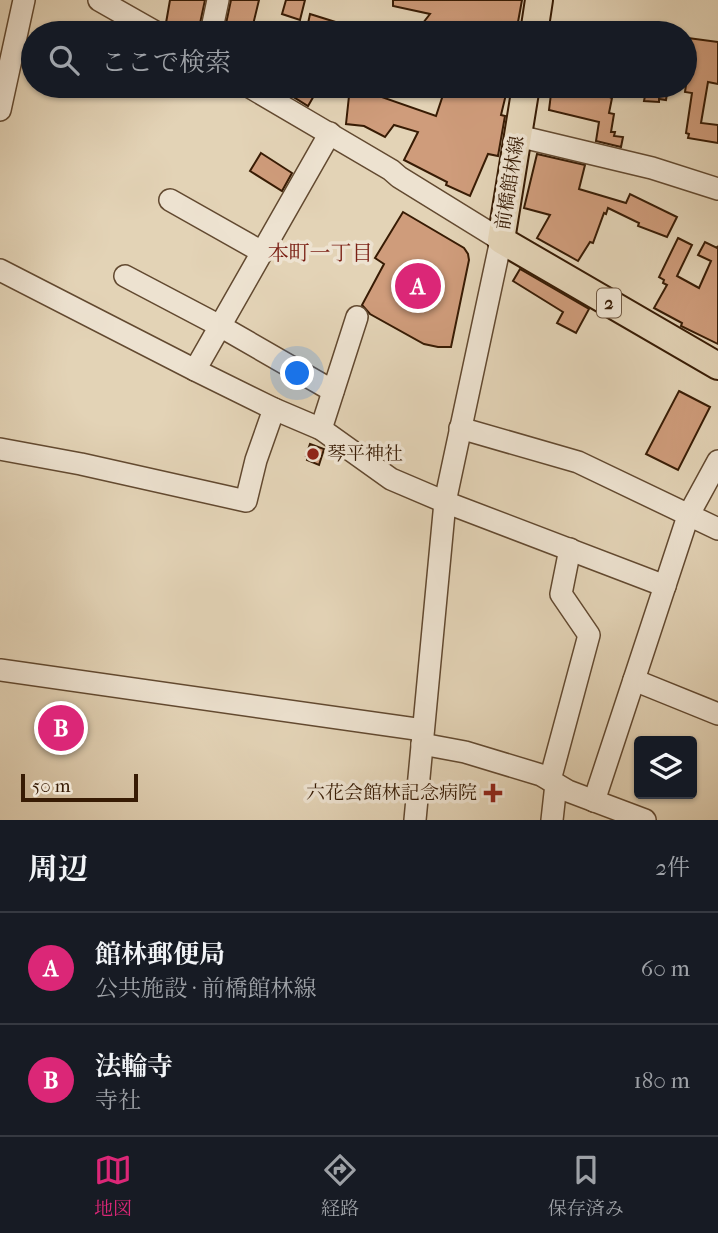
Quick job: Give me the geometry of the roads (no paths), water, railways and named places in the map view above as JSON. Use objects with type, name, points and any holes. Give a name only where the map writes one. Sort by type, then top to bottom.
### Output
[{"type":"main road","points":[[536,21],[539,0]]},
{"type":"main road","name":"前橋館林線","points":[[524,98],[501,240],[718,366]]},
{"type":"street","points":[[0,110],[24,0]]},
{"type":"street","points":[[99,0],[136,21]]},
{"type":"street","points":[[214,21],[218,0]]},
{"type":"street","points":[[268,98],[330,133],[501,240],[445,502],[415,820]]},
{"type":"street","points":[[195,370],[330,133]]},
{"type":"street","points":[[518,136],[652,168],[718,189]]},
{"type":"street","points":[[170,200],[262,252]]},
{"type":"street","points":[[0,270],[195,370],[321,429],[391,479],[665,586]]},
{"type":"street","points":[[125,276],[220,326],[333,391]]},
{"type":"street","points":[[321,429],[357,317]]},
{"type":"street","points":[[0,449],[80,464],[246,502],[274,409]]},
{"type":"street","points":[[460,428],[578,462],[718,529]]},
{"type":"street","points":[[594,801],[688,516],[718,461]]},
{"type":"street","points":[[552,820],[553,782],[589,635],[561,594],[570,549]]},
{"type":"street","points":[[0,670],[423,737],[553,782],[645,820]]},
{"type":"street","points":[[634,680],[718,714]]},
{"type":"place","name":"館林郵便局","points":[[418,286]]},
{"type":"place","name":"琴平神社","points":[[313,454]]},
{"type":"place","name":"法輪寺","points":[[61,728]]},
{"type":"place","name":"六花会館林記念病院","points":[[493,793]]},
{"type":"district","name":"本町一丁目","points":[[320,253]]}]
